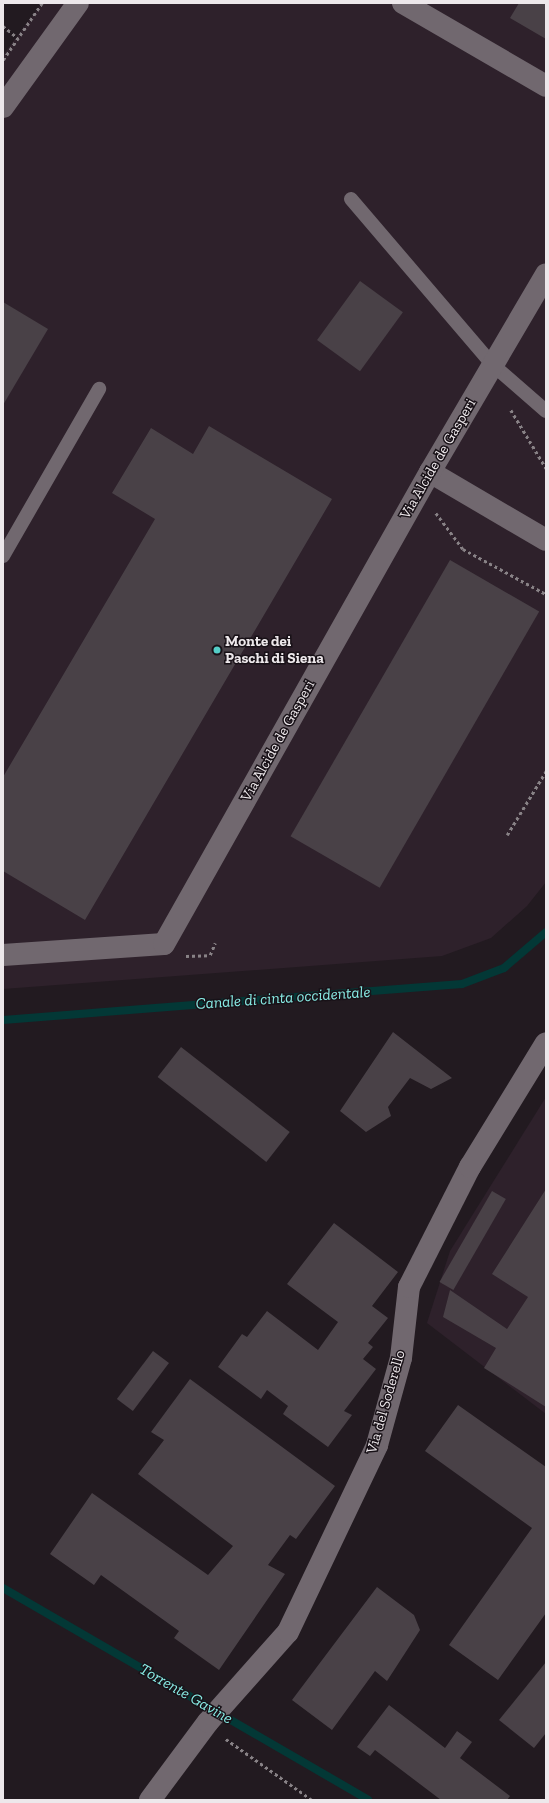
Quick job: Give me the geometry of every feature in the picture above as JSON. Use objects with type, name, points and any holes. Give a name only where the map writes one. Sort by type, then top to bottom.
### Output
[{"type":"street","points":[[3,107],[78,3]]},
{"type":"street","points":[[403,3],[546,86]]},
{"type":"street","name":"Via Alcide de Gasperi","points":[[3,956],[164,944],[430,472],[546,274]]},
{"type":"street","points":[[430,472],[546,540]]},
{"type":"street","name":"Via del Soderello","points":[[150,1800],[206,1726],[288,1632],[377,1445],[401,1358],[409,1287],[470,1167],[546,1044]]},
{"type":"lane","points":[[352,199],[493,365],[546,412]]},
{"type":"lane","points":[[3,556],[99,389]]},
{"type":"path","points":[[3,60],[42,3]]},
{"type":"path","points":[[3,26],[18,38]]},
{"type":"path","points":[[509,406],[546,468]]},
{"type":"path","points":[[436,509],[437,516],[463,550],[546,594]]},
{"type":"path","points":[[507,835],[546,771]]},
{"type":"path","points":[[206,1726],[222,1735],[312,1800]]},
{"type":"shaded area","points":[[42,3],[546,3],[546,882],[527,906],[491,938],[442,956],[3,989],[3,55]]},
{"type":"shaded area","points":[[546,1097],[546,1414],[427,1323],[450,1251]]},
{"type":"building","points":[[519,3],[546,3],[546,39],[510,18]]},
{"type":"building","points":[[360,281],[403,312],[360,371],[317,340]]},
{"type":"building","points":[[3,302],[48,329],[3,405]]},
{"type":"building","points":[[209,426],[332,499],[85,920],[3,871],[3,777],[155,519],[112,493],[151,428],[193,454]]},
{"type":"building","points":[[450,560],[539,612],[380,888],[290,836]]},
{"type":"building","points":[[393,1032],[452,1078],[431,1089],[410,1078],[388,1107],[391,1116],[366,1132],[340,1111]]},
{"type":"building","points":[[181,1047],[290,1132],[266,1162],[158,1077]]},
{"type":"building","points":[[546,1189],[546,1407],[484,1368],[496,1348],[443,1317],[450,1290],[507,1329],[528,1297],[492,1274]]},
{"type":"building","points":[[492,1191],[506,1199],[453,1290],[440,1282]]},
{"type":"building","points":[[334,1223],[398,1272],[372,1306],[388,1318],[368,1343],[373,1347],[363,1359],[376,1369],[344,1411],[352,1415],[328,1447],[283,1414],[288,1406],[267,1390],[261,1399],[218,1367],[242,1334],[247,1337],[267,1311],[318,1350],[338,1322],[287,1284]]},
{"type":"building","points":[[153,1351],[169,1363],[133,1411],[117,1399]]},
{"type":"building","points":[[190,1379],[335,1486],[296,1539],[290,1535],[268,1565],[285,1574],[219,1670],[174,1638],[179,1631],[101,1575],[94,1585],[50,1554],[92,1493],[208,1575],[233,1546],[138,1474],[164,1440],[151,1432]]},
{"type":"building","points":[[458,1405],[546,1467],[546,1613],[498,1680],[449,1645],[532,1528],[425,1451]]},
{"type":"building","points":[[377,1587],[414,1615],[420,1630],[387,1681],[375,1671],[332,1730],[292,1700]]},
{"type":"building","points":[[546,1662],[546,1733],[534,1748],[499,1720]]},
{"type":"building","points":[[389,1705],[445,1748],[457,1731],[472,1742],[460,1758],[510,1796],[507,1800],[441,1800],[375,1750],[370,1756],[357,1747]]},
{"type":"waterway","name":"Canale di cinta occidentale","points":[[3,1020],[462,984],[504,968],[546,932]]},
{"type":"waterway","name":"Torrente Gavine","points":[[3,1588],[368,1800]]},
{"type":"place","name":"Monte dei Paschi di Siena","points":[[217,650]]}]
